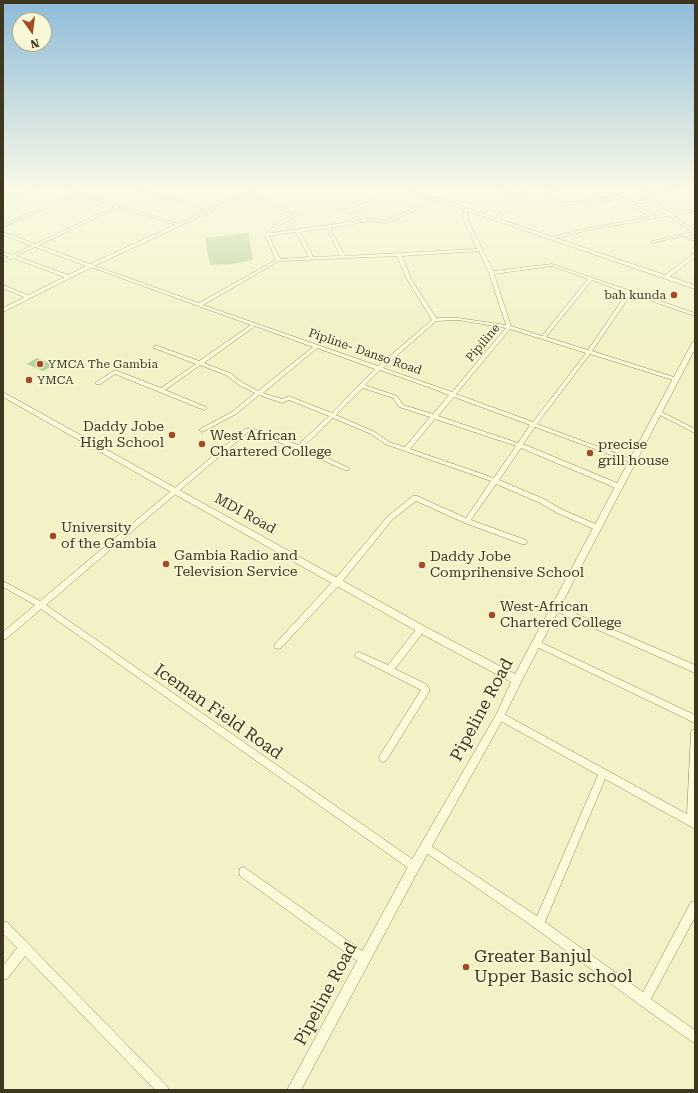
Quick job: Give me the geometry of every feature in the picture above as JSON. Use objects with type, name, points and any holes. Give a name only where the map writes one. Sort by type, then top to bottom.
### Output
[{"type":"street","points":[[22,240],[90,266]]},
{"type":"street","points":[[3,261],[47,240]]},
{"type":"street","points":[[3,310],[90,266],[147,240]]},
{"type":"street","points":[[269,240],[278,260]]},
{"type":"street","points":[[302,240],[311,258]]},
{"type":"street","points":[[335,240],[343,257]]},
{"type":"street","name":"Pipiline","points":[[407,450],[509,327],[491,273],[476,240]]},
{"type":"street","points":[[558,240],[695,287]]},
{"type":"street","points":[[653,242],[662,240]]},
{"type":"street","points":[[199,305],[278,260],[481,250]]},
{"type":"street","points":[[3,253],[69,277]]},
{"type":"street","points":[[666,277],[695,254]]},
{"type":"street","points":[[400,255],[409,279],[435,320]]},
{"type":"street","points":[[491,273],[552,265],[695,315]]},
{"type":"street","name":"Pipline- Danso Road","points":[[90,266],[453,394],[632,461]]},
{"type":"street","points":[[543,338],[591,278]]},
{"type":"street","points":[[3,286],[28,297]]},
{"type":"street","points":[[467,521],[494,480],[534,424],[589,352],[630,292]]},
{"type":"street","points":[[299,448],[379,368],[435,320],[458,320],[509,327],[675,379]]},
{"type":"street","points":[[162,390],[255,324]]},
{"type":"street","name":"Pipeline Road","points":[[294,1090],[425,847],[500,716],[516,680],[556,608],[695,343]]},
{"type":"street","points":[[202,430],[234,412],[317,346]]},
{"type":"street","points":[[156,347],[228,374],[241,384],[258,392],[282,401],[288,398],[373,433],[387,443],[494,480],[542,501],[559,512],[598,528]]},
{"type":"street","points":[[98,382],[115,372],[204,408]]},
{"type":"street","points":[[362,386],[395,397],[401,406],[475,429],[519,445],[620,487]]},
{"type":"street","name":"MDI Road","points":[[3,394],[421,629],[516,680]]},
{"type":"street","points":[[658,412],[695,431]]},
{"type":"street","points":[[3,637],[247,430],[252,430],[299,448],[347,469]]},
{"type":"street","points":[[278,646],[338,581],[390,518],[415,498],[467,521],[524,542]]},
{"type":"street","name":"Iceman Field Road","points":[[3,584],[40,605],[414,867]]},
{"type":"street","points":[[556,608],[695,669]]},
{"type":"street","points":[[389,670],[421,629]]},
{"type":"street","points":[[536,643],[695,719]]},
{"type":"street","points":[[359,654],[423,687],[425,692],[383,758]]},
{"type":"street","points":[[500,716],[693,822],[695,733]]},
{"type":"street","points":[[539,924],[602,773]]},
{"type":"street","points":[[425,847],[539,924],[695,1037]]},
{"type":"street","points":[[244,872],[364,959]]},
{"type":"street","points":[[644,1001],[695,906]]},
{"type":"street","points":[[3,926],[163,1090]]},
{"type":"street","points":[[3,976],[24,948]]},
{"type":"green space","points":[[205,240],[249,240],[253,260],[233,264],[210,265]]},
{"type":"green space","name":"YMCA The Gambia","points":[[37,358],[54,365],[43,371],[27,364]]},
{"type":"place","name":"bah kunda","points":[[674,295]]},
{"type":"place","name":"YMCA The Gambia","points":[[40,364]]},
{"type":"place","name":"YMCA","points":[[29,380]]},
{"type":"place","name":"Daddy Jobe High School","points":[[172,435]]},
{"type":"place","name":"West African Chartered College","points":[[202,444]]},
{"type":"place","name":"precise grill house","points":[[590,453]]},
{"type":"place","name":"University of the Gambia","points":[[53,536]]},
{"type":"place","name":"Gambia Radio and Television Service","points":[[166,564]]},
{"type":"place","name":"Daddy Jobe Comprihensive School","points":[[422,565]]},
{"type":"place","name":"West-African Chartered College","points":[[492,615]]},
{"type":"place","name":"Greater Banjul Upper Basic school","points":[[466,967]]}]
